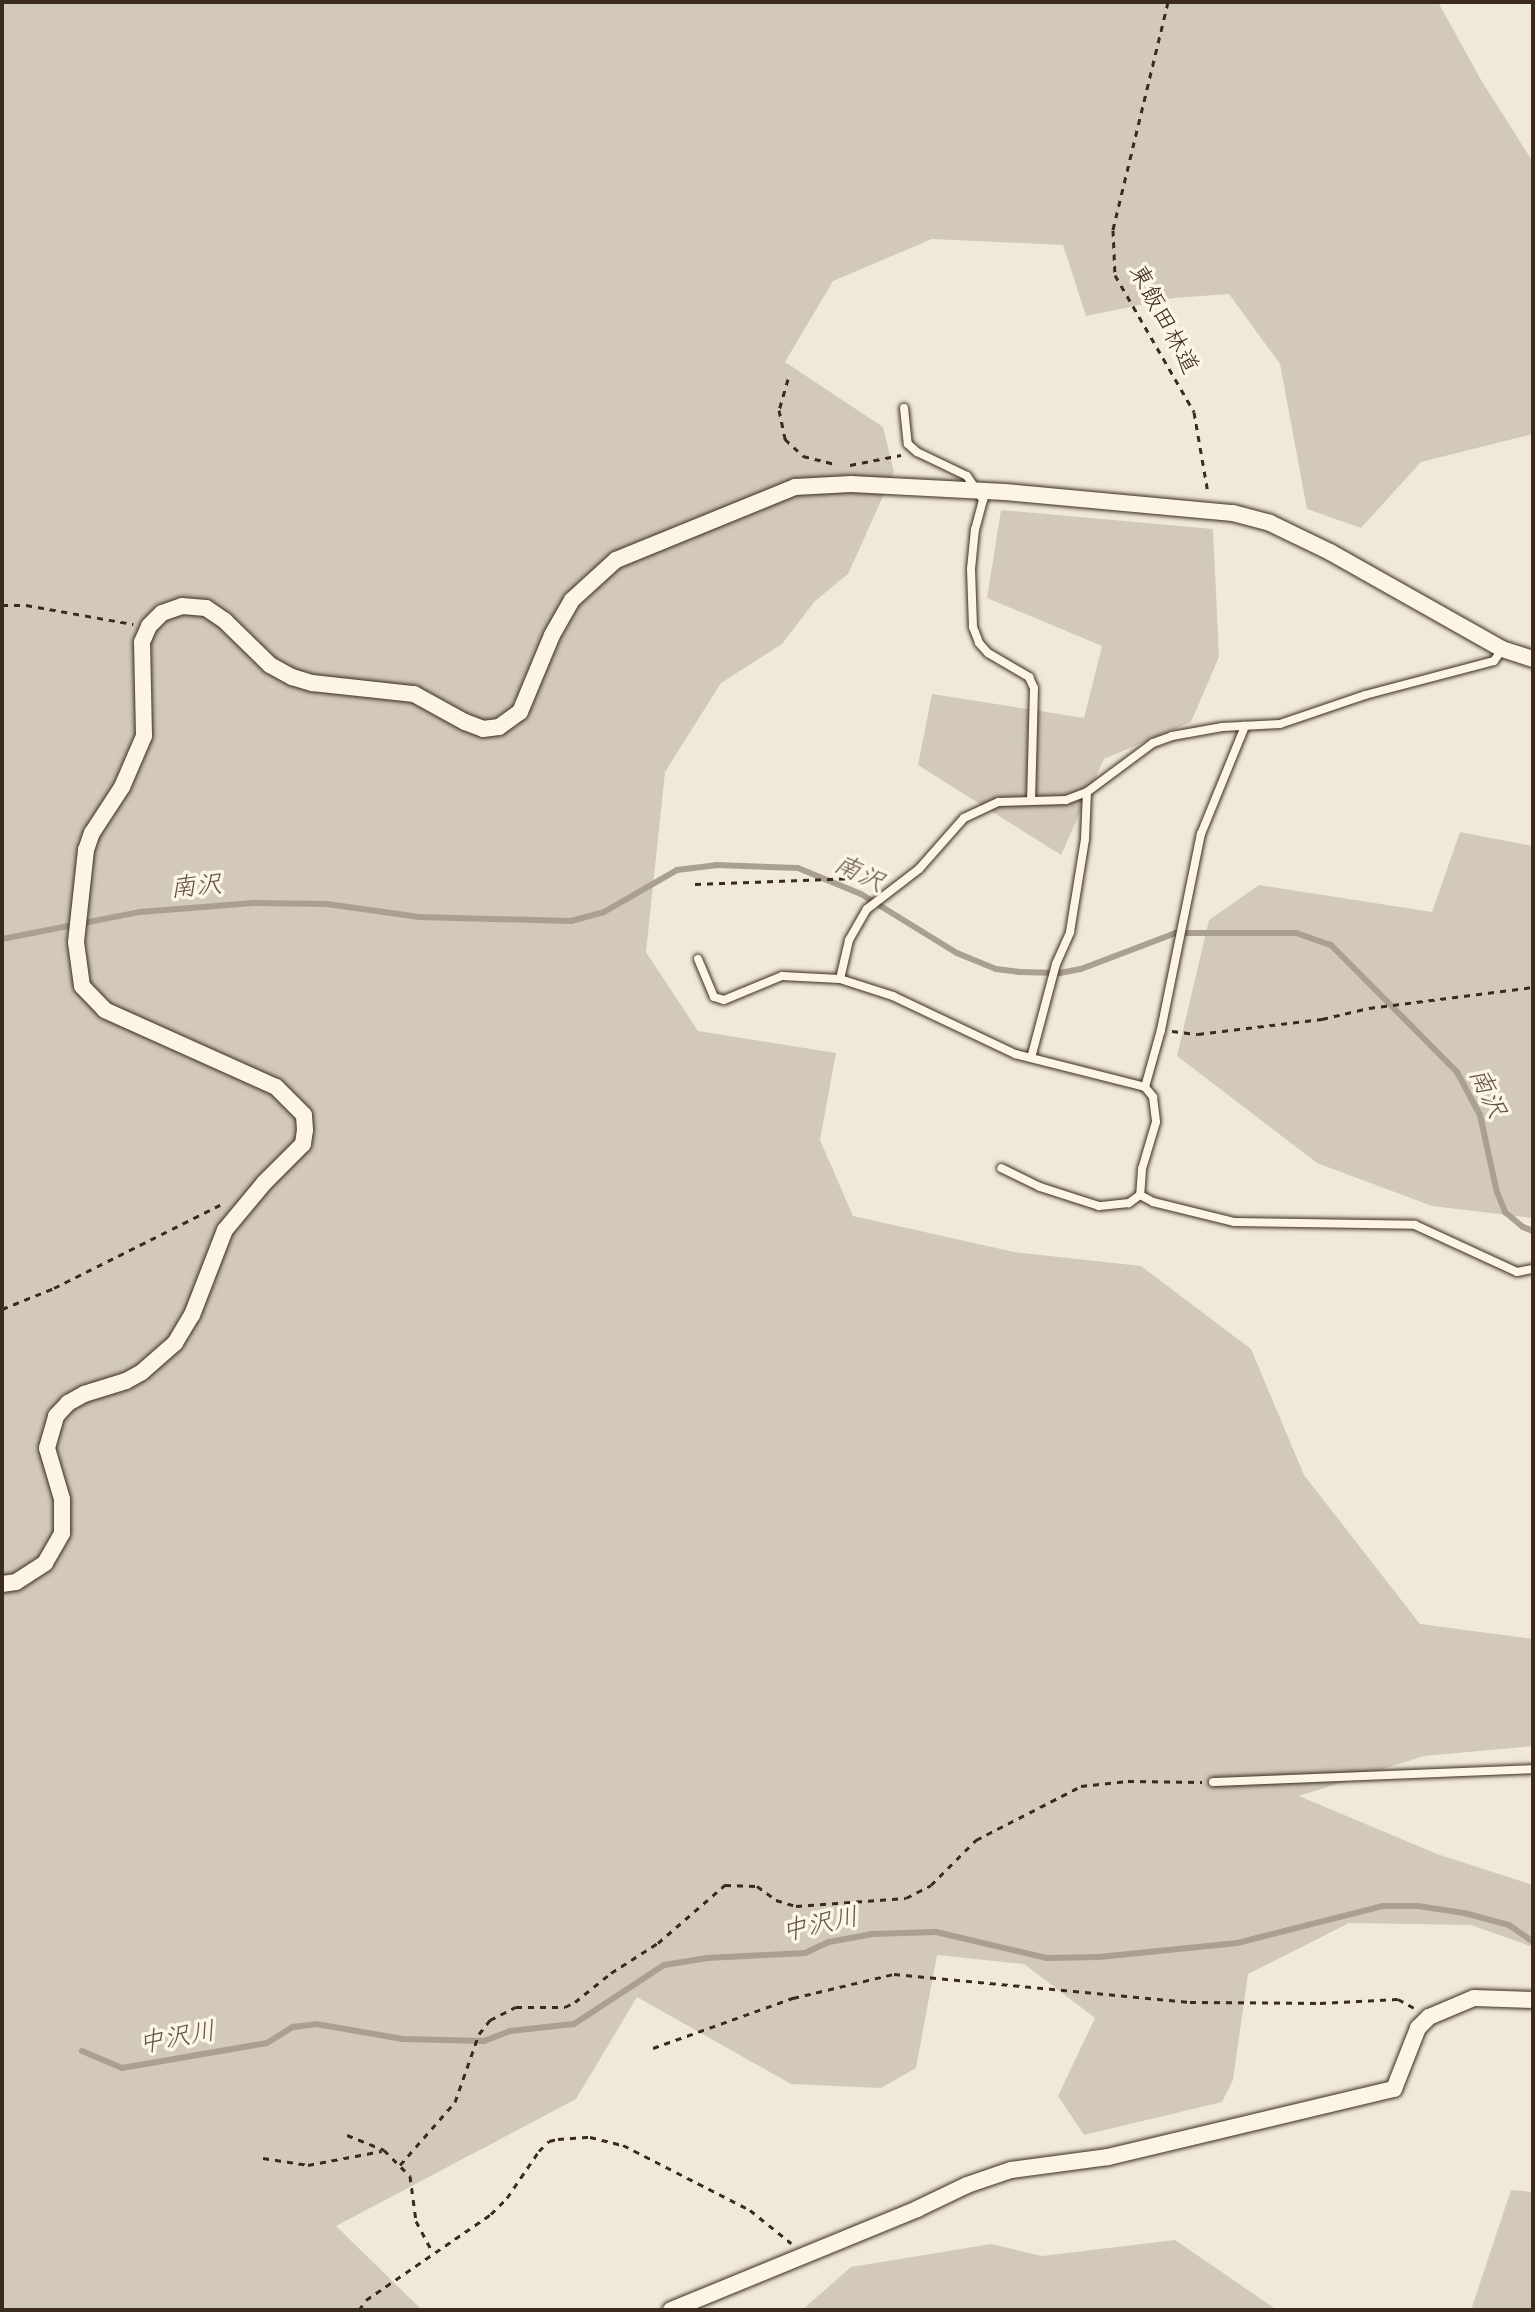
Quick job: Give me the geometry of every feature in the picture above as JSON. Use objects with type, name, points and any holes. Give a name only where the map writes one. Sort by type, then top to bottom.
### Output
[{"type":"street","points":[[2,1584],[16,1582],[45,1563],[62,1533],[62,1499],[47,1448],[56,1416],[68,1403],[84,1394],[126,1381],[142,1372],[175,1343],[192,1315],[225,1230],[264,1183],[303,1144],[304,1115],[276,1087],[161,1032],[105,1010],[82,986],[76,942],[86,850],[92,833],[122,787],[144,736],[142,642],[149,626],[162,613],[182,606],[206,608],[225,621],[270,665],[292,677],[312,683],[414,694],[483,729],[499,727],[520,712],[552,635],[572,600],[616,560],[795,487],[851,484],[979,490],[1209,510],[1270,523],[1330,552],[1502,649],[1533,659]]},
{"type":"street","points":[[671,2310],[803,2257],[967,2185],[1011,2170],[1108,2157],[1394,2089],[1418,2028],[1429,2017],[1474,1998],[1533,2000]]},
{"type":"lane","points":[[904,408],[908,444],[917,452],[967,476],[983,500],[975,529],[971,569],[973,627],[979,643],[988,653],[1029,677],[1034,688],[1031,800]]},
{"type":"lane","points":[[840,979],[849,940],[867,909],[919,869],[956,824],[999,802],[1066,800],[1087,792],[1153,743],[1172,736],[1280,724],[1365,695],[1494,661],[1502,649]]},
{"type":"lane","points":[[1001,1168],[1040,1187],[1099,1206],[1129,1203],[1140,1195],[1142,1169],[1157,1109],[1145,1087],[1161,1030],[1201,834],[1245,726]]},
{"type":"lane","points":[[1031,1058],[1056,964],[1070,932],[1085,839],[1087,792]]},
{"type":"lane","points":[[698,959],[714,997],[724,1000],[782,976],[840,979],[893,996],[1015,1054],[1145,1087]]},
{"type":"lane","points":[[1140,1195],[1153,1202],[1234,1222],[1415,1225],[1517,1272],[1533,1269]]},
{"type":"lane","points":[[1213,1782],[1533,1769]]},
{"type":"path","name":"東飯田林道","points":[[1168,2],[1113,230],[1115,275],[1194,412],[1206,463],[1209,510]]},
{"type":"path","points":[[788,379],[780,399],[780,423],[785,439],[803,456],[842,466],[917,452]]},
{"type":"path","points":[[2,605],[26,605],[149,626]]},
{"type":"path","points":[[695,884],[891,877]]},
{"type":"path","points":[[1161,1030],[1198,1034],[1533,987]]},
{"type":"path","points":[[2,1309],[54,1288],[224,1203]]},
{"type":"path","points":[[400,2165],[455,2102],[479,2034],[490,2020],[516,2007],[565,2007],[575,2002],[611,1973],[658,1943],[725,1885],[757,1886],[776,1900],[796,1906],[906,1898],[931,1885],[976,1840],[1081,1786],[1128,1781],[1213,1782]]},
{"type":"path","points":[[653,2048],[793,1998],[894,1974],[1190,2002],[1320,2003],[1398,1999],[1429,2017]]},
{"type":"path","points":[[347,2135],[384,2150],[400,2165],[414,2186],[416,2221],[432,2252]]},
{"type":"path","points":[[359,2310],[366,2300],[432,2252],[491,2214],[507,2198],[549,2141],[590,2137],[623,2145],[750,2210],[779,2232],[803,2257]]},
{"type":"path","points":[[263,2158],[308,2165],[384,2150]]},
{"type":"shaded area","points":[[2,2],[1438,2],[1481,80],[1533,162],[1533,434],[1421,462],[1361,528],[1307,509],[1280,364],[1229,294],[1174,298],[1086,316],[1063,245],[932,239],[833,281],[785,362],[883,427],[894,472],[848,574],[815,601],[782,644],[721,683],[665,772],[646,952],[698,1031],[836,1053],[820,1140],[853,1216],[1014,1252],[1141,1266],[1251,1349],[1304,1475],[1420,1624],[1533,1639],[1533,1746],[1424,1756],[1299,1796],[1437,1854],[1533,1885],[1533,1947],[1471,1925],[1349,1923],[1248,1974],[1233,2080],[1222,2102],[1084,2135],[1058,2096],[1095,2018],[1024,1964],[937,1955],[916,2068],[881,2088],[791,2084],[637,1997],[576,2099],[336,2226],[422,2310],[2,2310]]},
{"type":"shaded area","points":[[1001,510],[1213,529],[1219,657],[1191,722],[1104,759],[1061,855],[918,765],[932,694],[1084,718],[1102,646],[987,598]]},
{"type":"shaded area","points":[[1460,832],[1533,846],[1533,1218],[1432,1206],[1317,1163],[1177,1056],[1209,920],[1259,885],[1432,912]]},
{"type":"shaded area","points":[[1511,2190],[1533,2192],[1533,2310],[1471,2310]]},
{"type":"shaded area","points":[[1175,2240],[1277,2310],[802,2310],[851,2267],[991,2244],[1042,2256]]},
{"type":"waterway","name":"南沢","points":[[2,939],[140,912],[254,903],[327,904],[419,917],[571,921],[604,912],[677,870],[716,865],[798,868],[861,894],[957,953],[996,969],[1019,972],[1060,973],[1081,969],[1176,933],[1296,933],[1331,945],[1457,1072],[1480,1115],[1497,1192],[1505,1212],[1533,1231]]},
{"type":"waterway","name":"中沢川","points":[[82,2051],[122,2068],[267,2043],[293,2027],[316,2024],[403,2039],[484,2041],[510,2031],[574,2024],[664,1965],[707,1958],[805,1953],[829,1942],[872,1934],[936,1932],[1047,1958],[1099,1957],[1237,1943],[1383,1906],[1418,1906],[1464,1913],[1509,1925],[1533,1942]]}]
